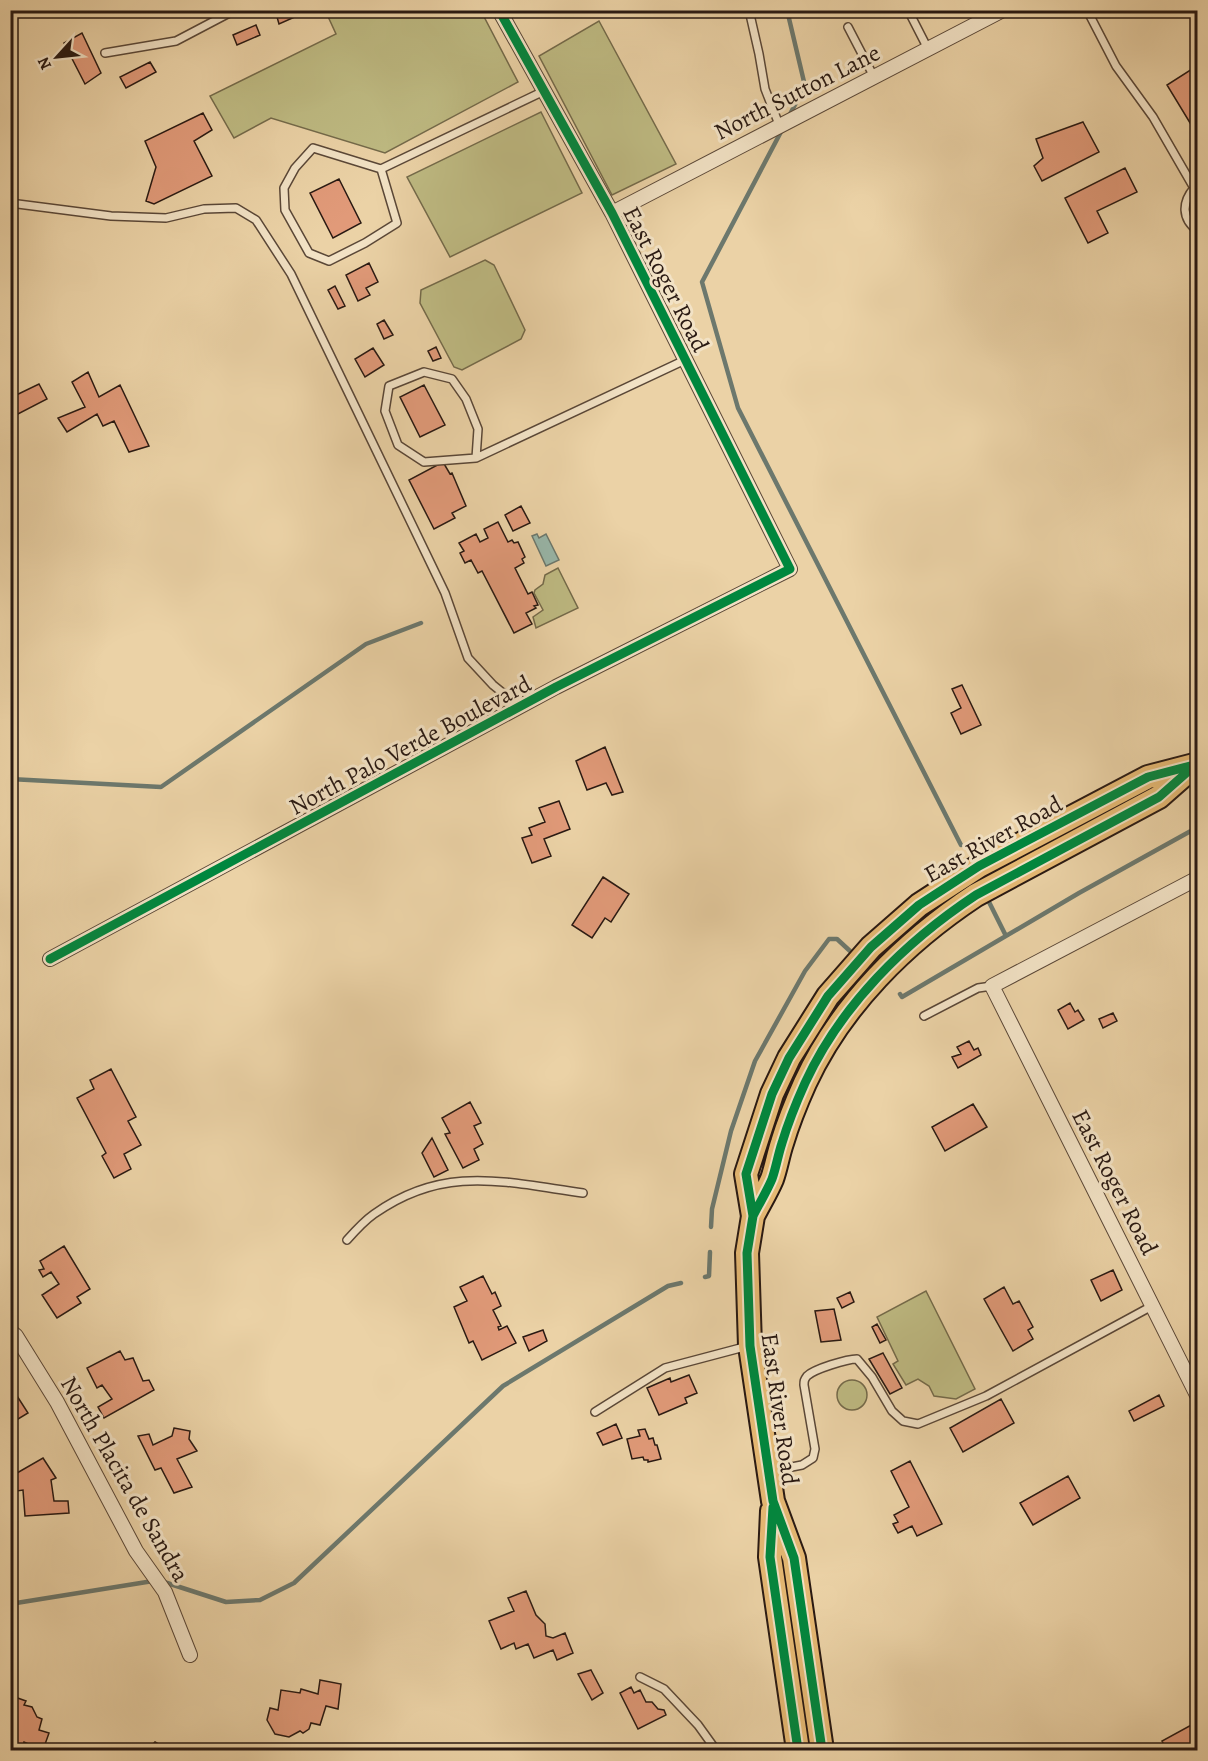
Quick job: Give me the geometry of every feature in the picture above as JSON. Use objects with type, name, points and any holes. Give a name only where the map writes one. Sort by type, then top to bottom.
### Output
[{"type":"main road","name":"East River Road","points":[[822,1750],[794,1558],[773,1501],[750,1346],[747,1253],[753,1216],[746,1174],[772,1094],[809,1024],[828,996],[871,947],[919,905],[980,866],[1148,777],[1196,765]]},
{"type":"main road","name":"East River Road","points":[[773,1501],[770,1557],[798,1750]]},
{"type":"street","name":"East Roger Road","points":[[499,10],[612,213],[790,569]]},
{"type":"street","name":"North Sutton Lane","points":[[612,213],[1003,10]]},
{"type":"street","name":"North Palo Verde Boulevard","points":[[50,959],[556,687],[790,569]]},
{"type":"street","points":[[992,986],[1197,878]]},
{"type":"street","name":"East Roger Road","points":[[992,986],[1197,1397]]},
{"type":"street","name":"North Placita de Sandra","points":[[10,1331],[16,1336],[57,1402],[136,1551],[165,1592],[190,1655]]},
{"type":"lane","points":[[105,53],[176,41],[235,10]]},
{"type":"lane","points":[[749,10],[765,89],[780,126]]},
{"type":"lane","points":[[908,10],[928,49]]},
{"type":"lane","points":[[1087,10],[1116,66],[1153,117],[1196,188],[1186,200],[1184,210],[1188,222],[1197,231]]},
{"type":"lane","points":[[848,27],[874,77]]},
{"type":"lane","points":[[381,170],[397,223],[365,243],[328,261],[309,253],[285,210],[284,188],[295,168],[313,148],[381,170],[544,91]]},
{"type":"lane","points":[[10,203],[111,216],[166,218],[204,209],[236,208],[256,219],[291,274],[349,394],[445,593],[468,658],[493,685],[520,708]]},
{"type":"lane","points":[[476,458],[478,429],[466,399],[452,379],[424,372],[390,387],[384,411],[398,445],[424,462],[476,458],[685,360]]},
{"type":"lane","points":[[924,1016],[978,988],[992,986]]},
{"type":"lane","points":[[347,1240],[372,1215],[411,1192],[447,1181],[467,1179],[504,1182],[583,1193]]},
{"type":"lane","points":[[768,1472],[802,1465],[813,1458],[815,1449],[804,1385],[808,1375],[817,1370],[857,1359],[872,1377],[892,1411],[903,1421],[918,1424],[986,1396],[1152,1306]]},
{"type":"lane","points":[[595,1412],[666,1368],[750,1346]]},
{"type":"lane","points":[[640,1677],[664,1689],[698,1725],[716,1750]]},
{"type":"shaded area","points":[[325,10],[481,11],[518,82],[385,153],[271,118],[234,138],[210,96],[336,34]]},
{"type":"shaded area","points":[[599,21],[676,164],[612,195],[539,56]]},
{"type":"shaded area","points":[[541,112],[582,193],[450,257],[407,177]]},
{"type":"shaded area","points":[[485,260],[494,265],[525,330],[521,339],[462,370],[454,367],[420,303],[421,290]]},
{"type":"shaded area","points":[[537,534],[539,538],[546,534],[559,560],[546,566],[532,536]]},
{"type":"shaded area","points":[[558,568],[578,608],[536,628],[533,617],[543,610],[534,593],[535,590],[543,584],[545,575]]},
{"type":"shaded area","points":[[926,1291],[975,1389],[956,1399],[934,1396],[929,1386],[918,1379],[906,1385],[893,1364],[898,1361],[877,1317]]},
{"type":"shaded area","points":[[852,1380],[863,1384],[867,1395],[863,1406],[852,1410],[841,1406],[837,1395],[841,1384]]},
{"type":"building","points":[[275,10],[306,10],[306,12],[279,24]]},
{"type":"building","points":[[256,25],[260,35],[237,45],[233,35]]},
{"type":"building","points":[[82,33],[101,73],[85,84],[64,43]]},
{"type":"building","points":[[150,62],[156,72],[126,88],[120,77]]},
{"type":"building","points":[[1192,69],[1198,78],[1198,136],[1167,85]]},
{"type":"building","points":[[203,113],[212,130],[194,141],[212,176],[154,204],[146,201],[156,167],[145,141]]},
{"type":"building","points":[[1083,122],[1099,152],[1042,181],[1034,166],[1043,158],[1036,139]]},
{"type":"building","points":[[1125,168],[1137,192],[1097,211],[1108,233],[1088,243],[1065,198]]},
{"type":"building","points":[[339,179],[361,223],[333,238],[310,193]]},
{"type":"building","points":[[369,263],[378,282],[366,288],[370,295],[358,301],[346,275]]},
{"type":"building","points":[[335,286],[345,306],[338,309],[328,290]]},
{"type":"building","points":[[384,320],[393,335],[384,339],[377,324]]},
{"type":"building","points":[[436,347],[441,358],[433,361],[428,351]]},
{"type":"building","points":[[373,348],[384,365],[365,377],[355,359]]},
{"type":"building","points":[[88,372],[99,397],[120,385],[149,446],[129,452],[114,421],[103,426],[97,414],[67,432],[58,418],[85,407],[72,382]]},
{"type":"building","points":[[39,384],[47,399],[16,415],[10,405],[10,398]]},
{"type":"building","points":[[424,385],[445,425],[420,437],[400,397]]},
{"type":"building","points":[[443,462],[450,474],[452,473],[466,506],[452,513],[455,518],[434,529],[409,480]]},
{"type":"building","points":[[521,506],[530,523],[513,531],[505,515]]},
{"type":"building","points":[[498,522],[508,542],[512,540],[514,543],[518,542],[525,557],[522,559],[524,563],[515,568],[528,594],[532,592],[538,605],[526,613],[532,624],[514,633],[482,571],[478,573],[471,560],[465,563],[460,553],[464,551],[459,543],[476,534],[480,542],[488,538],[484,529]]},
{"type":"building","points":[[962,685],[981,725],[961,734],[951,713],[961,708],[952,689]]},
{"type":"building","points":[[605,747],[623,792],[612,795],[606,783],[587,790],[576,761]]},
{"type":"building","points":[[559,801],[570,829],[544,839],[551,856],[532,863],[522,838],[532,835],[529,828],[545,822],[539,808]]},
{"type":"building","points":[[603,877],[629,894],[611,922],[605,918],[592,938],[572,925]]},
{"type":"building","points":[[1070,1003],[1075,1012],[1078,1010],[1084,1020],[1068,1029],[1058,1010]]},
{"type":"building","points":[[1113,1013],[1117,1021],[1103,1028],[1099,1019]]},
{"type":"building","points":[[969,1041],[974,1050],[978,1048],[981,1055],[958,1068],[952,1057],[961,1054],[957,1047]]},
{"type":"building","points":[[111,1069],[136,1117],[128,1121],[141,1145],[124,1154],[131,1169],[114,1178],[102,1156],[106,1153],[77,1098],[94,1089],[90,1080]]},
{"type":"building","points":[[470,1102],[481,1123],[474,1126],[483,1144],[474,1149],[479,1160],[463,1168],[445,1134],[450,1133],[442,1118]]},
{"type":"building","points":[[973,1104],[987,1127],[945,1151],[932,1127]]},
{"type":"building","points":[[432,1138],[448,1170],[434,1177],[422,1153]]},
{"type":"building","points":[[64,1246],[90,1289],[77,1297],[81,1303],[57,1318],[42,1295],[59,1284],[51,1272],[43,1277],[39,1270],[44,1269],[40,1261]]},
{"type":"building","points":[[1113,1270],[1122,1290],[1101,1301],[1091,1280]]},
{"type":"building","points":[[483,1276],[492,1294],[495,1292],[501,1306],[493,1310],[501,1326],[498,1327],[499,1330],[507,1326],[516,1343],[482,1360],[473,1341],[469,1343],[454,1307],[467,1301],[460,1287]]},
{"type":"building","points":[[1004,1287],[1013,1304],[1019,1301],[1033,1327],[1028,1330],[1033,1339],[1013,1351],[984,1299]]},
{"type":"building","points":[[850,1292],[854,1302],[842,1308],[837,1298]]},
{"type":"building","points":[[834,1309],[841,1340],[821,1342],[815,1311]]},
{"type":"building","points":[[877,1324],[886,1340],[880,1343],[872,1327]]},
{"type":"building","points":[[543,1330],[547,1341],[529,1351],[523,1337]]},
{"type":"building","points":[[120,1351],[125,1360],[133,1358],[143,1381],[149,1380],[154,1390],[104,1418],[98,1407],[112,1399],[102,1385],[97,1388],[87,1368]]},
{"type":"building","points":[[883,1353],[902,1388],[890,1394],[869,1359]]},
{"type":"building","points":[[689,1375],[697,1393],[685,1398],[687,1403],[659,1415],[647,1388],[670,1378],[671,1382]]},
{"type":"building","points":[[10,1385],[28,1413],[13,1422],[16,1426],[10,1429]]},
{"type":"building","points":[[1159,1395],[1164,1406],[1134,1421],[1129,1411]]},
{"type":"building","points":[[1001,1399],[1014,1423],[963,1452],[950,1428]]},
{"type":"building","points":[[616,1424],[622,1438],[603,1445],[597,1433]]},
{"type":"building","points":[[174,1428],[190,1431],[189,1439],[197,1451],[177,1459],[192,1487],[174,1493],[161,1468],[155,1470],[138,1436],[149,1434],[153,1445],[172,1436]]},
{"type":"building","points":[[645,1429],[649,1439],[653,1438],[657,1445],[661,1459],[648,1462],[643,1457],[632,1459],[627,1439],[640,1436],[638,1430]]},
{"type":"building","points":[[43,1458],[56,1478],[51,1480],[54,1501],[68,1501],[69,1513],[25,1516],[23,1490],[10,1492],[10,1477]]},
{"type":"building","points":[[910,1461],[942,1524],[917,1536],[912,1526],[898,1533],[893,1524],[898,1522],[894,1515],[909,1507],[891,1471]]},
{"type":"building","points":[[1068,1476],[1080,1498],[1033,1525],[1020,1503]]},
{"type":"building","points":[[526,1591],[536,1615],[545,1624],[546,1636],[553,1638],[565,1633],[573,1653],[557,1660],[553,1650],[534,1658],[528,1644],[516,1649],[514,1643],[501,1649],[489,1621],[514,1611],[508,1598]]},
{"type":"building","points":[[591,1670],[603,1693],[592,1700],[578,1674]]},
{"type":"building","points":[[320,1680],[341,1684],[338,1709],[326,1706],[320,1725],[311,1723],[309,1729],[303,1733],[300,1731],[289,1737],[275,1734],[267,1720],[270,1708],[278,1710],[281,1690],[300,1693],[301,1689],[318,1694]]},
{"type":"building","points":[[631,1687],[634,1693],[640,1690],[646,1702],[652,1702],[658,1709],[664,1710],[666,1715],[638,1729],[620,1693]]},
{"type":"building","points":[[12,1696],[26,1701],[24,1705],[32,1707],[37,1717],[42,1719],[39,1730],[49,1733],[43,1750],[31,1748],[33,1746],[24,1742],[22,1748],[10,1743],[10,1700]]},
{"type":"building","points":[[1195,1723],[1198,1727],[1198,1750],[1167,1750],[1162,1741]]},
{"type":"building","points":[[155,1742],[169,1750],[131,1750],[150,1747]]},
{"type":"waterway","points":[[787,10],[805,86],[789,116]]},
{"type":"waterway","points":[[783,128],[702,282],[738,408],[961,845]]},
{"type":"waterway","points":[[10,779],[161,787],[366,644],[421,623]]},
{"type":"waterway","points":[[900,994],[902,997],[1079,893],[1198,827]]},
{"type":"waterway","points":[[989,902],[1006,936]]},
{"type":"waterway","points":[[711,1227],[712,1209],[731,1131],[755,1061],[805,971],[829,939],[837,939],[850,951]]},
{"type":"waterway","points":[[705,1277],[709,1276],[710,1252]]},
{"type":"waterway","points":[[164,1582],[226,1602],[260,1600],[294,1583],[503,1386],[668,1286],[681,1283]]},
{"type":"waterway","points":[[10,1604],[153,1581]]},
{"type":"cycle path","points":[[50,959],[556,687],[790,569],[612,213],[499,10]]},
{"type":"cycle path","points":[[822,1750],[794,1558],[773,1501],[750,1346],[747,1253],[753,1216],[746,1174],[772,1094],[789,1058],[828,996],[871,947],[919,905],[979,866],[1148,777],[1198,764]]},
{"type":"cycle path","points":[[753,1216],[772,1179],[792,1113],[820,1054],[837,1027],[877,977],[924,933],[976,895],[1159,797],[1193,767]]},
{"type":"cycle path","points":[[773,1507],[770,1557],[798,1750]]}]
